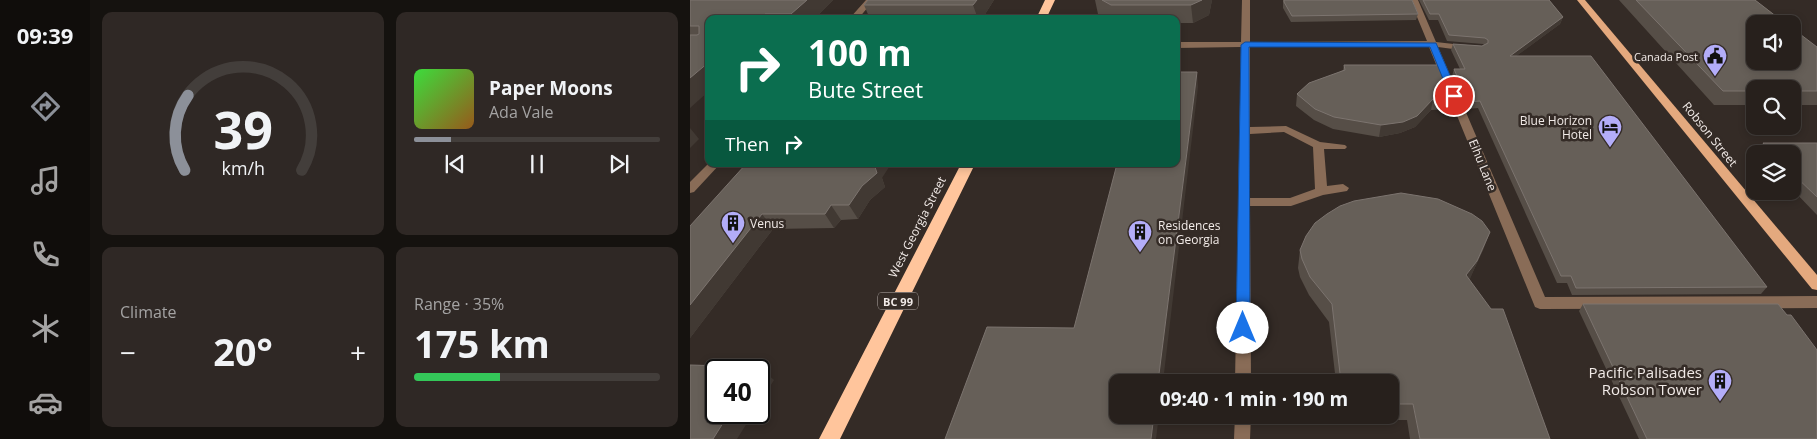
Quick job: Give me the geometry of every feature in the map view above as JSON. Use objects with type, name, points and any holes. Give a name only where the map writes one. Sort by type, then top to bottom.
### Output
[{"type":"highway","points":[[1043,15],[1050,0]]},
{"type":"highway","name":"West Georgia Street","points":[[829,439],[966,167]]},
{"type":"main road","name":"Robson Street","points":[[1581,0],[1817,285]]},
{"type":"street","points":[[857,15],[870,0]]},
{"type":"street","points":[[1243,374],[1246,0]]},
{"type":"street","name":"Eihu Lane","points":[[1414,0],[1540,303],[1817,302]]},
{"type":"street","points":[[1180,45],[1433,44],[1480,48]]},
{"type":"street","points":[[1244,131],[1286,129],[1318,145],[1341,147]]},
{"type":"street","points":[[1318,145],[1321,191]]},
{"type":"street","points":[[690,189],[711,167]]},
{"type":"street","points":[[1244,202],[1291,202],[1321,191],[1343,188]]},
{"type":"street","points":[[1242,424],[1242,439]]},
{"type":"building","points":[[690,0],[807,0],[791,14],[705,15],[705,65],[690,78],[690,35],[699,34],[699,26],[690,26]]},
{"type":"building","points":[[868,0],[977,0],[973,5],[864,5]]},
{"type":"building","points":[[1102,0],[1202,0],[1191,5],[1111,5]]},
{"type":"building","points":[[1284,0],[1412,0],[1418,14],[1292,16]]},
{"type":"building","points":[[1423,0],[1549,0],[1563,17],[1510,56],[1591,56],[1767,287],[1576,288],[1571,276],[1561,276],[1480,101],[1468,102],[1454,69],[1465,69],[1453,44],[1482,46],[1488,43],[1488,40],[1485,38],[1449,35],[1439,14],[1430,14]]},
{"type":"building","points":[[1636,0],[1755,0],[1774,15],[1746,15],[1746,70],[1801,70],[1801,35],[1817,47],[1817,91],[1801,91],[1801,80],[1746,80],[1746,91],[1723,91]]},
{"type":"building","points":[[1344,65],[1441,65],[1455,98],[1433,99],[1417,116],[1403,122],[1381,125],[1334,117],[1315,109],[1297,94],[1309,83],[1345,70]]},
{"type":"building","name":"Residences on Georgia","points":[[1180,72],[1197,72],[1159,374],[1109,374],[1109,424],[1153,424],[1151,439],[945,439],[987,327],[1074,328],[1116,167],[1180,167]]},
{"type":"building","points":[[1763,143],[1817,143],[1817,197],[1801,182],[1801,145],[1765,145]]},
{"type":"building","name":"Venus","points":[[743,167],[875,167],[877,173],[862,186],[849,205],[831,205],[825,214],[762,214],[690,305],[690,226]]},
{"type":"building","points":[[1401,193],[1438,199],[1472,214],[1482,221],[1490,232],[1477,261],[1466,275],[1491,309],[1503,309],[1550,439],[1420,439],[1413,404],[1399,404],[1399,374],[1340,374],[1332,304],[1310,277],[1300,250],[1306,236],[1315,223],[1340,206],[1354,201]]},
{"type":"building","name":"Pacific Palisades Robson Tower","points":[[1583,304],[1778,304],[1787,315],[1791,315],[1817,350],[1817,439],[1647,439]]},
{"type":"building","points":[[690,365],[705,365],[705,424],[722,424],[713,439],[690,439]]},
{"type":"place","name":"Canada Post","points":[[1715,77]]},
{"type":"place","name":"Blue Horizon Hotel","points":[[1610,148]]},
{"type":"place","name":"Venus","points":[[733,244]]},
{"type":"place","name":"Residences on Georgia","points":[[1140,253]]},
{"type":"place","name":"Pacific Palisades Robson Tower","points":[[1720,402]]},
{"type":"route","points":[[1243,328],[1245,45],[1433,44],[1454,96]]}]
